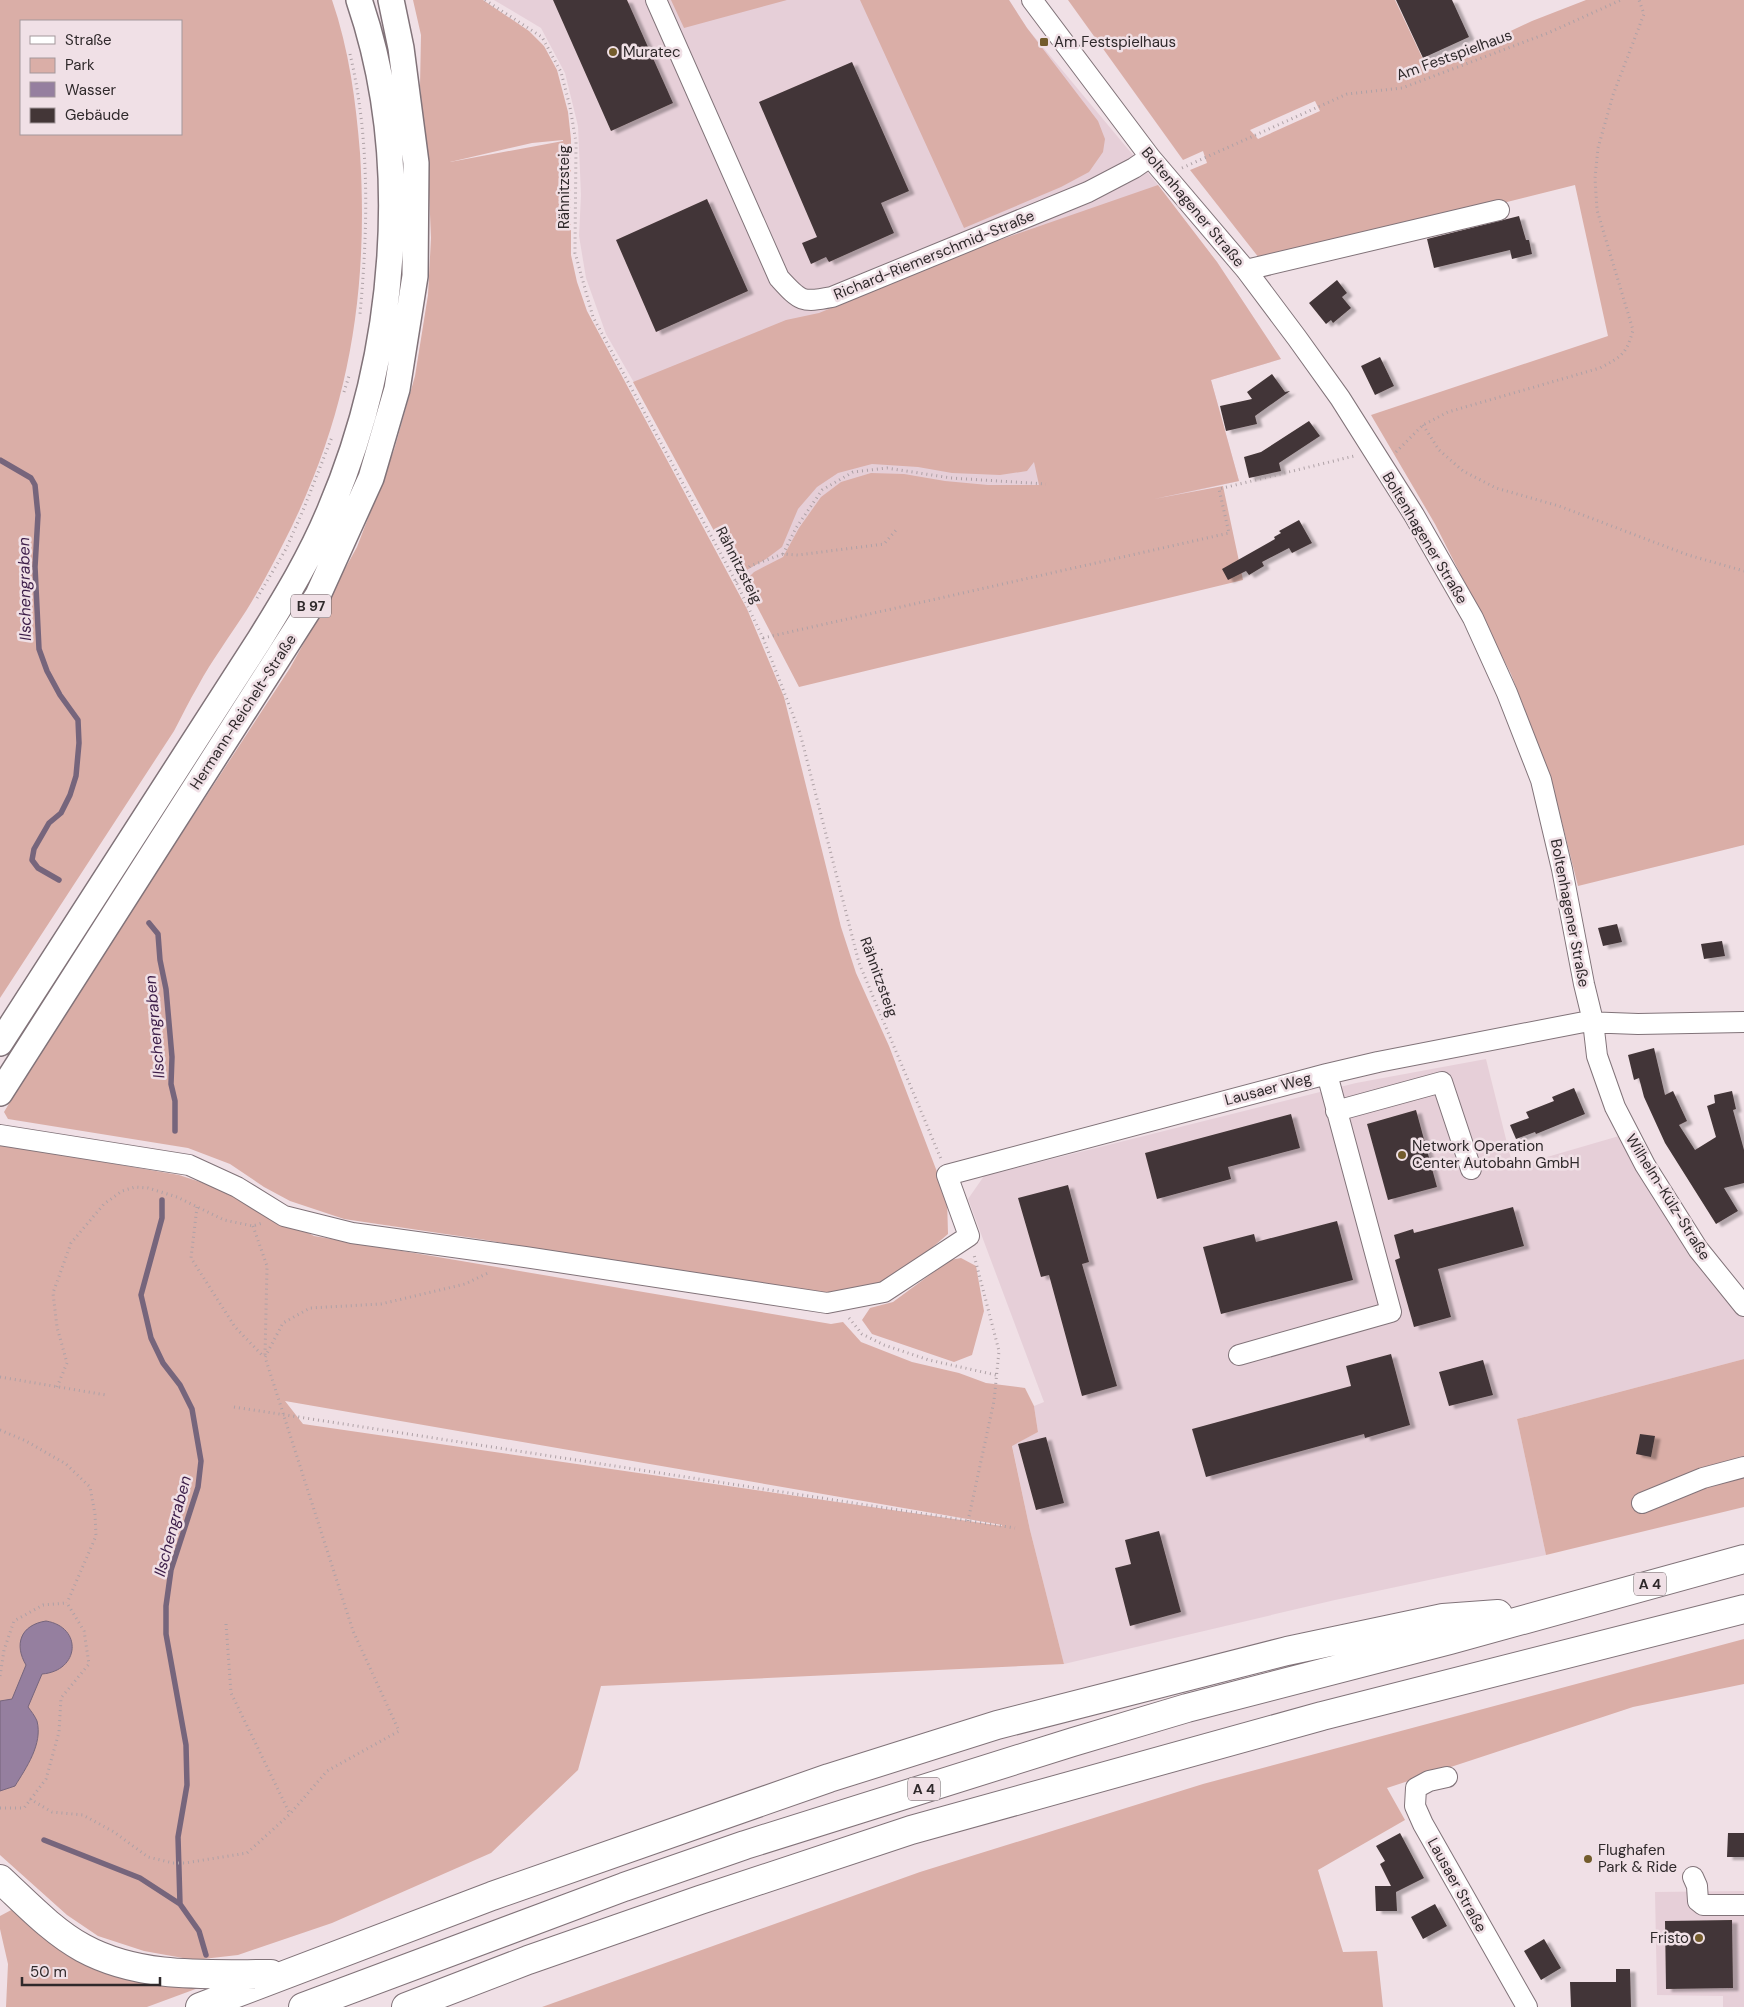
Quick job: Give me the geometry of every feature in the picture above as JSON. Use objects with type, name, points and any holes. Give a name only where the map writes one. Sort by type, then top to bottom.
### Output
[{"type":"highway","name":"A 4","points":[[303,2007],[624,1887],[745,1845],[1168,1714],[1359,1662],[1450,1640],[1744,1559]]},
{"type":"highway","points":[[200,2007],[492,1896],[613,1853],[829,1778],[997,1725],[1287,1651],[1443,1618],[1557,1609]]},
{"type":"highway","name":"A 4","points":[[406,2007],[528,1960],[700,1900],[911,1830],[1322,1716],[1744,1609]]},
{"type":"highway","points":[[0,1879],[66,1937],[83,1948],[125,1965],[168,1973],[284,1974]]},
{"type":"main road","name":"Hermann-Reichelt-Straße","points":[[0,1043],[296,581],[330,510],[346,468],[363,417],[381,335],[388,275],[391,221],[390,167],[385,113],[375,55],[359,0]]},
{"type":"main road","name":"Hermann-Reichelt-Straße","points":[[0,1093],[318,595],[371,478],[397,389],[415,276],[416,163],[401,48],[391,0]]},
{"type":"street","name":"Richard-Riemerschmid-Straße","points":[[656,0],[779,278],[796,298],[813,301],[832,297],[1088,192],[1134,168],[1150,157]]},
{"type":"street","name":"Boltenhagener Straße","points":[[1032,0],[1150,157],[1246,270],[1298,338],[1340,398],[1414,515],[1473,618],[1541,780],[1562,869],[1593,1021]]},
{"type":"street","points":[[1246,270],[1499,210]]},
{"type":"street","points":[[1593,1021],[1638,1024],[1744,1022]]},
{"type":"street","name":"Lausaer Weg","points":[[947,1175],[1326,1074],[1378,1062],[1593,1021]]},
{"type":"street","name":"Wilhelm-Külz-Straße","points":[[1593,1021],[1597,1056],[1615,1106],[1630,1138],[1698,1249],[1744,1306]]},
{"type":"street","points":[[1239,1356],[1391,1312],[1326,1074]]},
{"type":"street","points":[[1336,1111],[1442,1082],[1471,1169]]},
{"type":"street","points":[[0,1135],[189,1165],[237,1187],[284,1216],[352,1233],[827,1303],[884,1292],[969,1236],[947,1175]]},
{"type":"street","points":[[1642,1503],[1702,1478],[1744,1467]]},
{"type":"street","name":"Lausaer Straße","points":[[1447,1777],[1429,1781],[1416,1788],[1415,1806],[1448,1870],[1527,2007]]},
{"type":"street","points":[[1693,1877],[1698,1893],[1698,1901],[1703,1905],[1744,1905]]},
{"type":"path","name":"Rähnitzsteig","points":[[485,0],[542,37],[561,72],[576,142],[575,253],[593,317],[736,582],[763,638],[800,733],[859,963],[947,1175]]},
{"type":"path","name":"Am Festspielhaus","points":[[1182,169],[1347,94],[1402,88],[1548,33],[1621,0]]},
{"type":"path","points":[[1392,456],[1423,425],[1448,412],[1600,368],[1618,358],[1628,347],[1633,330],[1597,210],[1595,178],[1598,148],[1613,95],[1644,14],[1639,0]]},
{"type":"path","points":[[348,49],[360,108],[366,206],[365,263],[360,319]]},
{"type":"path","points":[[344,393],[349,374]]},
{"type":"path","points":[[1423,425],[1439,450],[1463,471],[1496,488],[1559,506],[1688,555],[1744,571]]},
{"type":"path","points":[[255,603],[293,533],[335,429]]},
{"type":"path","points":[[763,638],[1229,533],[1219,489],[1361,454]]},
{"type":"path","points":[[783,554],[796,528],[822,490],[853,472],[887,468],[951,478],[1046,484]]},
{"type":"path","points":[[736,582],[750,566],[783,554],[798,555],[884,544],[896,530]]},
{"type":"path","points":[[30,1799],[52,1812],[83,1815],[114,1832],[148,1857],[173,1863],[185,1863],[247,1853],[290,1814],[327,1771],[399,1731],[353,1630],[264,1357],[267,1266],[253,1226],[224,1220],[177,1197],[148,1188],[135,1187],[122,1191],[104,1204],[71,1243],[53,1293],[57,1327],[67,1363],[57,1387]]},
{"type":"path","points":[[197,1207],[192,1258],[235,1326],[264,1357]]},
{"type":"path","points":[[968,1520],[994,1401],[999,1351],[969,1236]]},
{"type":"path","points":[[264,1357],[283,1323],[310,1308],[381,1304],[465,1284],[491,1272]]},
{"type":"path","points":[[840,1300],[843,1311],[862,1334],[884,1345],[928,1360],[996,1375]]},
{"type":"path","points":[[0,1377],[106,1395]]},
{"type":"path","points":[[234,1407],[1015,1528]]},
{"type":"path","points":[[0,1430],[26,1441],[66,1464],[90,1487],[95,1514],[96,1536],[67,1603]]},
{"type":"path","points":[[0,1676],[4,1650],[14,1621],[43,1605],[67,1603]]},
{"type":"path","points":[[0,1808],[24,1808],[46,1779],[59,1732],[61,1698],[89,1664],[84,1631],[67,1603]]},
{"type":"path","points":[[226,1624],[231,1693],[290,1814]]},
{"type":"shaded area","points":[[494,0],[1009,0],[1027,28],[1158,185],[1217,262],[1281,359],[1211,380],[1239,481],[750,593],[741,568],[606,334],[586,278],[579,236],[581,195],[578,126],[565,73],[541,28]]},
{"type":"shaded area","points":[[1486,1059],[1513,1167],[1619,1136],[1662,1211],[1719,1289],[1744,1317],[1744,1359],[1517,1419],[1546,1555],[1335,1600],[1064,1664],[1030,1530],[1012,1445],[1038,1432],[1034,1406],[1044,1402],[968,1199],[984,1176],[1356,1083]]},
{"type":"shaded area","points":[[1744,1891],[1744,2007],[1723,2007],[1723,1996],[1657,1995],[1655,1892]]},
{"type":"green space","points":[[0,0],[332,0],[343,37],[354,95],[360,153],[362,205],[361,256],[357,306],[349,355],[338,403],[323,451],[305,498],[278,554],[256,595],[203,676],[174,731],[0,998]]},
{"type":"green space","points":[[413,0],[483,0],[529,31],[544,46],[557,70],[568,112],[571,139],[571,255],[577,282],[587,311],[747,609],[784,697],[841,927],[856,973],[889,1046],[947,1198],[948,1234],[914,1263],[868,1290],[832,1295],[647,1269],[486,1240],[344,1219],[290,1201],[264,1187],[230,1164],[188,1148],[8,1119],[4,1112],[54,1029],[290,668],[357,547],[394,450],[415,376],[428,295],[431,238],[428,167],[420,86],[421,35]],"holes":[[[563,141],[450,162],[532,143]]]},
{"type":"green space","points":[[671,0],[787,0],[684,28]]},
{"type":"green space","points":[[860,0],[1009,0],[1027,28],[1098,121],[1105,139],[1103,152],[1089,172],[1061,187],[964,228]]},
{"type":"green space","points":[[1068,0],[1395,0],[1428,70],[1532,21],[1586,0],[1744,0],[1744,845],[1578,886],[1558,807],[1542,755],[1511,674],[1435,524],[1371,415],[1608,336],[1575,185],[1263,263],[1190,170],[1207,163],[1203,151],[1183,160]],"holes":[[[1315,101],[1320,111],[1258,139],[1250,130]]]},
{"type":"green space","points":[[1158,185],[1217,262],[1281,359],[1211,380],[1239,481],[1154,499],[1223,486],[1243,580],[799,687],[745,581],[754,572],[783,557],[799,528],[821,497],[841,482],[871,473],[904,474],[945,481],[988,485],[1039,485],[1034,462],[1027,471],[1000,475],[952,473],[918,467],[872,464],[838,473],[817,487],[798,509],[782,547],[766,559],[738,575],[633,382],[786,320],[819,313],[991,243]]},
{"type":"green space","points":[[0,1144],[179,1175],[234,1193],[314,1236],[831,1324],[843,1322],[861,1342],[912,1362],[959,1373],[986,1383],[1025,1388],[1034,1406],[1038,1432],[1012,1446],[1030,1530],[1064,1664],[601,1686],[578,1770],[491,1853],[332,1923],[238,1955],[194,1960],[144,1951],[98,1936],[67,1915],[0,1855]],"holes":[[[285,1401],[1002,1525],[303,1424]]]},
{"type":"green space","points":[[961,1258],[976,1266],[984,1311],[972,1355],[954,1362],[872,1334],[862,1320],[870,1308],[893,1302],[950,1260]]},
{"type":"green space","points":[[1744,1359],[1744,1507],[1546,1555],[1517,1419]]},
{"type":"green space","points":[[1744,1639],[1744,1684],[1633,1707],[1387,1788],[1405,1820],[1318,1870],[1343,1952],[1377,1951],[1383,2007],[542,2007],[920,1872],[1203,1784]]},
{"type":"green space","points":[[15,1908],[201,1987],[147,2007],[6,2007],[8,1964],[0,1929],[0,1916]]},
{"type":"water","points":[[46,1621],[58,1625],[66,1631],[71,1640],[72,1649],[70,1657],[64,1665],[55,1671],[42,1674],[28,1707],[37,1721],[38,1738],[36,1747],[15,1786],[0,1791],[0,1701],[12,1699],[26,1665],[20,1650],[20,1643],[25,1631],[37,1623]]},
{"type":"building","name":"Muratec","points":[[553,0],[627,0],[673,103],[611,131]]},
{"type":"building","points":[[1396,0],[1452,0],[1469,37],[1423,58]]},
{"type":"building","points":[[852,62],[909,191],[881,203],[894,233],[829,262],[826,257],[811,264],[802,243],[817,237],[759,102]]},
{"type":"building","points":[[707,199],[748,291],[656,332],[616,240]]},
{"type":"building","points":[[1519,216],[1526,240],[1529,240],[1532,254],[1512,259],[1510,250],[1434,268],[1427,239]]},
{"type":"building","points":[[1337,280],[1347,293],[1342,297],[1351,308],[1333,323],[1331,320],[1326,324],[1309,303]]},
{"type":"building","points":[[1380,357],[1394,386],[1375,395],[1361,366]]},
{"type":"building","points":[[1272,374],[1285,392],[1290,391],[1255,416],[1257,424],[1226,431],[1220,406],[1252,399],[1247,392]]},
{"type":"building","points":[[1309,421],[1320,436],[1279,463],[1281,471],[1249,478],[1244,457],[1261,452]]},
{"type":"building","points":[[1299,520],[1312,543],[1292,553],[1289,548],[1262,562],[1264,566],[1249,575],[1246,571],[1228,580],[1222,569],[1275,539],[1274,537],[1281,533],[1279,531]]},
{"type":"building","points":[[1617,924],[1622,942],[1603,946],[1598,928]]},
{"type":"building","points":[[1722,941],[1725,956],[1704,959],[1701,944]]},
{"type":"building","points":[[1654,1048],[1665,1095],[1673,1091],[1687,1121],[1679,1125],[1695,1150],[1716,1137],[1707,1106],[1715,1103],[1714,1095],[1732,1091],[1736,1109],[1733,1110],[1744,1150],[1744,1183],[1724,1188],[1738,1211],[1716,1224],[1665,1143],[1644,1097],[1639,1078],[1634,1080],[1628,1055]]},
{"type":"building","points":[[1574,1088],[1585,1114],[1536,1134],[1535,1132],[1516,1139],[1510,1125],[1529,1118],[1526,1112],[1554,1101],[1552,1097]]},
{"type":"building","name":"Network Operation Center Autobahn GmbH","points":[[1416,1110],[1437,1187],[1388,1200],[1367,1124]]},
{"type":"building","points":[[1291,1114],[1300,1148],[1228,1167],[1231,1179],[1157,1199],[1145,1153]]},
{"type":"building","points":[[1068,1185],[1089,1262],[1082,1264],[1117,1386],[1082,1396],[1049,1275],[1041,1277],[1018,1198]]},
{"type":"building","points":[[1513,1207],[1524,1246],[1438,1269],[1451,1317],[1414,1327],[1395,1260],[1400,1258],[1394,1235],[1413,1229],[1414,1233]]},
{"type":"building","points":[[1337,1221],[1353,1280],[1221,1314],[1203,1247],[1254,1234],[1256,1242]]},
{"type":"building","points":[[1391,1354],[1410,1425],[1365,1438],[1364,1434],[1206,1477],[1192,1429],[1351,1386],[1346,1366]]},
{"type":"building","points":[[1483,1360],[1493,1395],[1449,1406],[1439,1372]]},
{"type":"building","points":[[1640,1434],[1655,1436],[1651,1457],[1636,1454]]},
{"type":"building","points":[[1046,1437],[1064,1503],[1036,1510],[1018,1444]]},
{"type":"building","points":[[1159,1531],[1181,1612],[1130,1626],[1115,1568],[1131,1564],[1125,1540]]},
{"type":"building","points":[[1400,1833],[1424,1878],[1396,1892],[1397,1911],[1376,1911],[1375,1886],[1391,1886],[1380,1864],[1385,1861],[1376,1846]]},
{"type":"building","points":[[1728,1833],[1744,1833],[1744,1857],[1727,1857]]},
{"type":"building","points":[[1435,1904],[1447,1926],[1423,1939],[1411,1917]]},
{"type":"building","name":"Fristo","points":[[1732,1920],[1733,1988],[1666,1989],[1665,1921]]},
{"type":"building","points":[[1544,1939],[1561,1968],[1541,1980],[1524,1951]]},
{"type":"building","points":[[1616,1969],[1630,1969],[1631,2007],[1571,2007],[1570,1982],[1616,1982]]},
{"type":"waterway","name":"Ilschengraben","points":[[0,460],[31,478],[35,485],[38,515],[35,567],[39,649],[47,671],[60,695],[78,720],[79,743],[76,776],[70,795],[61,813],[49,823],[34,849],[32,860],[38,868],[59,880]]},
{"type":"waterway","name":"Ilschengraben","points":[[149,923],[158,934],[160,960],[166,989],[172,1057],[171,1084],[175,1101],[175,1131]]},
{"type":"waterway","name":"Ilschengraben","points":[[162,1200],[162,1218],[141,1295],[151,1338],[163,1363],[180,1385],[192,1409],[201,1461],[198,1487],[171,1570],[166,1606],[166,1634],[186,1745],[187,1785],[178,1837],[180,1904],[199,1931],[206,1955]]},
{"type":"waterway","points":[[44,1840],[140,1878],[180,1904]]},
{"type":"place","name":"Am Festspielhaus","points":[[1044,42]]},
{"type":"place","name":"Muratec","points":[[613,52]]},
{"type":"place","name":"Network Operation Center Autobahn GmbH","points":[[1402,1155]]},
{"type":"place","name":"Flughafen Park & Ride","points":[[1588,1859]]},
{"type":"place","name":"Fristo","points":[[1699,1938]]}]
